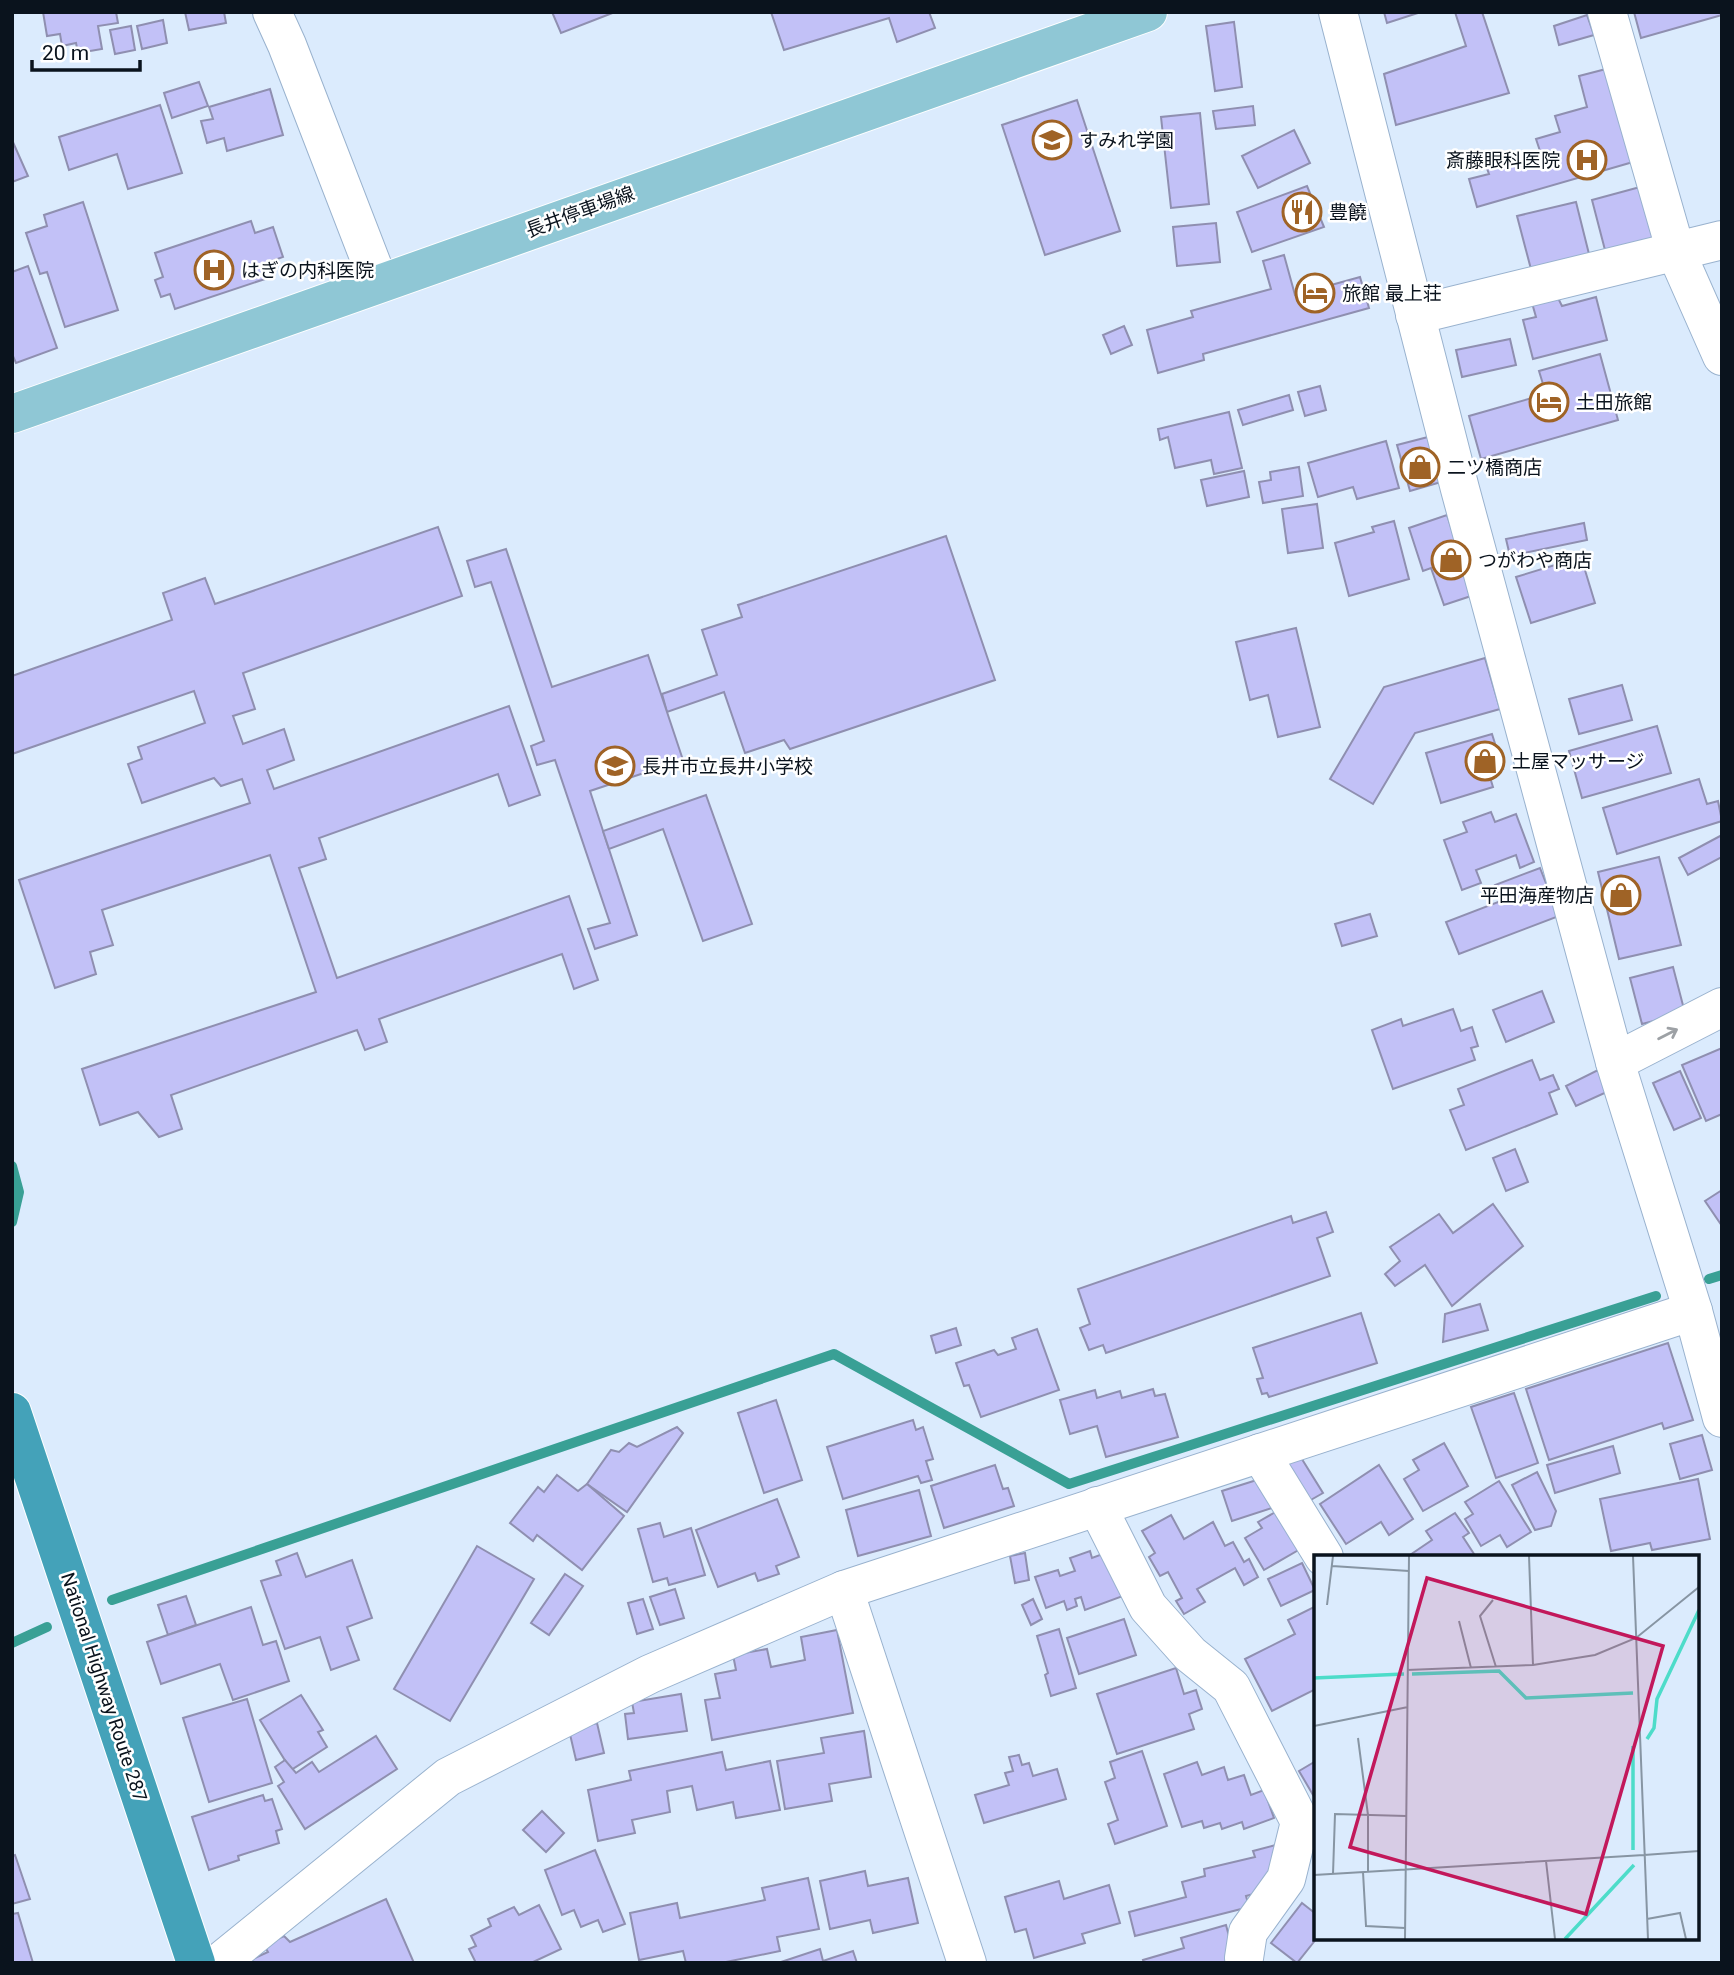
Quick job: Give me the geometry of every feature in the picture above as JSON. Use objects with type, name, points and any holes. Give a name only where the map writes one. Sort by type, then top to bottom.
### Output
[{"type":"highway","name":"National Highway Route 287","points":[[12,1412],[196,1963]]},
{"type":"main road","name":"長井停車場線","points":[[12,414],[1148,12]]},
{"type":"street","points":[[272,12],[288,45],[379,283]]},
{"type":"street","points":[[1338,12],[1460,489],[1615,1062],[1693,1311],[1722,1418]]},
{"type":"street","points":[[1608,12],[1675,252],[1722,356]]},
{"type":"street","points":[[1415,315],[1722,240]]},
{"type":"street","points":[[1615,1062],[1722,1007]]},
{"type":"street","points":[[219,1963],[448,1777],[650,1674],[844,1590],[1693,1311]]},
{"type":"street","points":[[1260,1453],[1323,1555]]},
{"type":"street","points":[[1097,1506],[1148,1607],[1190,1654],[1231,1687],[1300,1822],[1286,1878],[1248,1932],[1244,1958]]},
{"type":"street","points":[[844,1590],[967,1963]]},
{"type":"building","points":[[43,12],[116,12],[118,23],[98,26],[102,49],[78,53],[76,43],[62,46],[60,34],[47,36]]},
{"type":"building","points":[[185,12],[224,12],[226,23],[189,30]]},
{"type":"building","points":[[552,12],[615,12],[561,33]]},
{"type":"building","points":[[771,12],[929,12],[935,28],[897,42],[889,18],[784,50]]},
{"type":"building","points":[[1384,12],[1421,12],[1387,23]]},
{"type":"building","points":[[1455,12],[1482,12],[1509,93],[1396,125],[1384,74],[1466,46]]},
{"type":"building","points":[[1634,12],[1722,12],[1722,15],[1641,38]]},
{"type":"building","points":[[1587,15],[1594,35],[1559,45],[1554,26]]},
{"type":"building","points":[[163,20],[167,43],[142,49],[137,26]]},
{"type":"building","points":[[1234,22],[1242,87],[1215,91],[1206,26]]},
{"type":"building","points":[[131,26],[135,50],[115,54],[110,30]]},
{"type":"building","points":[[1606,69],[1633,162],[1477,207],[1469,179],[1489,174],[1486,166],[1540,151],[1536,139],[1560,132],[1555,116],[1587,107],[1579,76]]},
{"type":"building","points":[[199,82],[208,106],[172,118],[164,93]]},
{"type":"building","points":[[270,89],[283,135],[227,151],[224,138],[207,143],[201,121],[213,119],[209,107]]},
{"type":"building","points":[[1077,100],[1120,231],[1045,255],[1002,125]]},
{"type":"building","points":[[160,105],[182,173],[128,189],[117,154],[69,170],[59,137]]},
{"type":"building","points":[[1253,106],[1255,125],[1216,129],[1213,111]]},
{"type":"building","points":[[1200,113],[1209,204],[1171,208],[1161,117]]},
{"type":"building","points":[[1294,130],[1310,163],[1258,188],[1242,156]]},
{"type":"building","points":[[12,140],[28,176],[12,182]]},
{"type":"building","points":[[1307,186],[1324,227],[1252,252],[1237,212]]},
{"type":"building","points":[[1640,187],[1653,238],[1605,250],[1592,200]]},
{"type":"building","points":[[83,202],[118,310],[65,327],[47,272],[40,274],[26,233],[47,226],[44,215]]},
{"type":"building","points":[[1576,202],[1590,258],[1532,273],[1517,216]]},
{"type":"building","name":"はぎの内科医院","points":[[251,221],[255,233],[273,227],[283,257],[266,263],[271,277],[175,309],[170,294],[161,297],[155,280],[163,277],[155,253]]},
{"type":"building","points":[[1216,223],[1220,262],[1177,266],[1173,227]]},
{"type":"building","points":[[1284,255],[1295,295],[1360,277],[1369,308],[1203,354],[1204,360],[1158,373],[1147,330],[1193,317],[1191,311],[1271,289],[1263,261]]},
{"type":"building","points":[[28,266],[57,348],[16,363],[12,354],[12,272]]},
{"type":"building","points":[[1557,296],[1562,306],[1596,297],[1607,340],[1533,359],[1523,320],[1536,317],[1532,303]]},
{"type":"building","points":[[1124,326],[1132,345],[1111,354],[1103,335]]},
{"type":"building","points":[[1510,339],[1516,365],[1462,377],[1456,350]]},
{"type":"building","points":[[1600,354],[1618,420],[1481,459],[1469,416],[1546,394],[1539,371]]},
{"type":"building","points":[[1320,386],[1326,410],[1305,416],[1298,392]]},
{"type":"building","points":[[1289,395],[1293,410],[1243,425],[1238,410]]},
{"type":"building","points":[[1229,412],[1242,468],[1214,474],[1211,460],[1175,468],[1168,437],[1160,440],[1158,429]]},
{"type":"building","points":[[1428,437],[1441,482],[1410,491],[1397,445]]},
{"type":"building","points":[[1386,441],[1399,488],[1357,499],[1353,487],[1318,497],[1308,463]]},
{"type":"building","points":[[1299,467],[1303,496],[1263,503],[1259,482],[1271,480],[1270,472]]},
{"type":"building","points":[[1244,471],[1249,497],[1207,506],[1201,480]]},
{"type":"building","points":[[1317,504],[1323,548],[1288,553],[1282,509]]},
{"type":"building","points":[[1447,515],[1474,595],[1444,605],[1431,568],[1423,571],[1409,528]]},
{"type":"building","points":[[1394,521],[1409,579],[1349,596],[1335,543],[1374,532],[1372,527]]},
{"type":"building","points":[[1584,523],[1587,540],[1510,556],[1506,539]]},
{"type":"building","points":[[438,527],[462,596],[243,673],[255,709],[233,716],[243,744],[284,729],[294,760],[267,770],[274,789],[509,706],[540,795],[509,806],[498,774],[319,838],[326,859],[299,868],[337,978],[569,896],[598,980],[574,989],[562,954],[379,1019],[387,1042],[365,1050],[357,1030],[171,1095],[182,1129],[159,1137],[138,1112],[100,1125],[82,1069],[316,992],[270,855],[102,910],[113,945],[90,952],[96,974],[55,988],[19,880],[250,803],[242,779],[221,786],[214,778],[142,803],[128,764],[142,759],[138,747],[205,723],[194,691],[12,754],[12,676],[172,620],[163,593],[205,578],[215,604]]},
{"type":"building","points":[[946,536],[995,680],[790,749],[784,740],[745,753],[724,692],[667,712],[662,694],[717,675],[702,630],[742,617],[738,605]]},
{"type":"building","points":[[506,549],[552,687],[648,655],[683,760],[590,791],[637,935],[595,949],[588,929],[610,923],[555,760],[537,765],[531,746],[544,741],[491,582],[475,587],[467,561]]},
{"type":"building","points":[[1581,557],[1595,603],[1531,623],[1516,577]]},
{"type":"building","points":[[1296,628],[1320,727],[1278,737],[1268,695],[1250,700],[1236,642]]},
{"type":"building","points":[[1485,658],[1500,709],[1415,733],[1373,804],[1330,779],[1384,687]]},
{"type":"building","points":[[1622,685],[1632,720],[1579,734],[1569,699]]},
{"type":"building","points":[[1657,726],[1671,773],[1582,798],[1569,751]]},
{"type":"building","points":[[1492,734],[1503,769],[1489,774],[1493,787],[1441,803],[1426,753]]},
{"type":"building","points":[[1699,779],[1707,804],[1718,801],[1722,821],[1617,854],[1603,808]]},
{"type":"building","points":[[706,795],[752,924],[703,941],[663,829],[609,849],[603,831]]},
{"type":"building","points":[[1491,812],[1495,822],[1516,814],[1534,862],[1520,868],[1516,855],[1476,870],[1481,883],[1462,890],[1444,840],[1467,832],[1463,822]]},
{"type":"building","points":[[1722,835],[1722,857],[1688,875],[1679,858]]},
{"type":"building","points":[[1659,857],[1681,945],[1619,959],[1598,872]]},
{"type":"building","points":[[1540,868],[1559,916],[1459,954],[1446,922],[1501,901],[1495,885]]},
{"type":"building","points":[[1370,914],[1377,936],[1342,946],[1335,924]]},
{"type":"building","points":[[1673,967],[1685,1013],[1642,1024],[1630,978]]},
{"type":"building","points":[[1542,991],[1554,1022],[1506,1042],[1493,1010]]},
{"type":"building","points":[[1453,1009],[1461,1031],[1472,1027],[1478,1046],[1471,1048],[1475,1060],[1393,1089],[1372,1030],[1401,1019],[1403,1026]]},
{"type":"building","points":[[1722,1048],[1722,1114],[1706,1121],[1682,1065]]},
{"type":"building","points":[[1532,1060],[1540,1080],[1553,1075],[1559,1089],[1549,1093],[1557,1114],[1466,1150],[1450,1110],[1464,1105],[1458,1089]]},
{"type":"building","points":[[1598,1070],[1609,1091],[1576,1106],[1566,1086]]},
{"type":"building","points":[[1680,1071],[1701,1118],[1674,1130],[1653,1083]]},
{"type":"building","points":[[1515,1149],[1528,1182],[1506,1191],[1493,1158]]},
{"type":"building","points":[[1722,1190],[1722,1226],[1705,1201]]},
{"type":"building","points":[[1493,1204],[1523,1246],[1452,1306],[1425,1265],[1395,1286],[1385,1274],[1400,1261],[1390,1247],[1439,1214],[1453,1233]]},
{"type":"building","points":[[1326,1212],[1333,1232],[1317,1238],[1330,1276],[1106,1353],[1103,1345],[1089,1350],[1080,1328],[1090,1324],[1078,1289],[1291,1216],[1293,1223]]},
{"type":"building","points":[[1480,1304],[1488,1330],[1443,1342],[1445,1314]]},
{"type":"building","points":[[1361,1313],[1377,1363],[1269,1397],[1267,1393],[1262,1394],[1257,1379],[1263,1378],[1253,1348]]},
{"type":"building","points":[[956,1328],[961,1345],[936,1353],[931,1336]]},
{"type":"building","points":[[1037,1329],[1059,1390],[981,1417],[969,1385],[964,1386],[956,1363],[994,1350],[998,1355],[1016,1349],[1012,1338]]},
{"type":"building","points":[[1668,1343],[1693,1420],[1664,1429],[1662,1423],[1549,1460],[1526,1389]]},
{"type":"building","points":[[1153,1389],[1155,1396],[1165,1394],[1178,1437],[1106,1457],[1097,1426],[1070,1434],[1060,1400],[1095,1390],[1097,1398],[1120,1391],[1122,1398]]},
{"type":"building","points":[[1514,1393],[1538,1463],[1496,1478],[1471,1407]]},
{"type":"building","points":[[776,1400],[802,1480],[764,1493],[738,1413]]},
{"type":"building","points":[[913,1420],[916,1430],[923,1427],[933,1459],[926,1461],[932,1480],[921,1483],[918,1476],[843,1499],[827,1447]]},
{"type":"building","points":[[677,1427],[683,1433],[627,1512],[587,1484],[611,1450],[619,1452],[629,1443],[637,1447]]},
{"type":"building","points":[[1702,1435],[1712,1470],[1680,1479],[1670,1444]]},
{"type":"building","points":[[1444,1443],[1468,1486],[1423,1511],[1404,1479],[1419,1470],[1413,1460]]},
{"type":"building","points":[[1613,1446],[1620,1473],[1555,1493],[1547,1465]]},
{"type":"building","points":[[1300,1456],[1323,1493],[1309,1501],[1286,1465]]},
{"type":"building","points":[[995,1465],[1003,1489],[1008,1488],[1014,1506],[944,1528],[931,1486]]},
{"type":"building","points":[[1379,1465],[1413,1519],[1389,1535],[1381,1522],[1346,1544],[1320,1504]]},
{"type":"building","points":[[1537,1472],[1556,1511],[1551,1526],[1535,1530],[1512,1485]]},
{"type":"building","points":[[557,1475],[578,1491],[587,1484],[624,1516],[582,1570],[537,1535],[533,1541],[510,1523],[538,1487],[544,1492]]},
{"type":"building","points":[[1263,1478],[1272,1508],[1232,1521],[1222,1491]]},
{"type":"building","points":[[1698,1479],[1710,1539],[1652,1550],[1650,1543],[1611,1551],[1600,1499]]},
{"type":"building","points":[[1499,1481],[1531,1532],[1507,1547],[1500,1535],[1481,1546],[1465,1519],[1473,1514],[1465,1502]]},
{"type":"building","points":[[919,1490],[931,1536],[858,1556],[846,1510]]},
{"type":"building","points":[[777,1499],[799,1557],[776,1566],[779,1574],[758,1581],[755,1573],[718,1587],[696,1530]]},
{"type":"building","points":[[1279,1510],[1302,1548],[1264,1570],[1245,1538],[1262,1528],[1258,1522]]},
{"type":"building","points":[[1455,1513],[1469,1533],[1463,1537],[1475,1555],[1410,1555],[1432,1540],[1426,1531]]},
{"type":"building","points":[[1171,1515],[1184,1539],[1213,1522],[1225,1546],[1233,1542],[1244,1562],[1249,1559],[1258,1577],[1244,1585],[1235,1568],[1197,1589],[1205,1602],[1184,1614],[1176,1601],[1182,1598],[1168,1572],[1160,1576],[1149,1557],[1155,1553],[1142,1531]]},
{"type":"building","points":[[660,1523],[664,1537],[691,1528],[705,1575],[669,1585],[667,1578],[653,1582],[638,1529]]},
{"type":"building","points":[[477,1546],[534,1579],[450,1721],[394,1689]]},
{"type":"building","points":[[1090,1551],[1092,1558],[1108,1552],[1123,1596],[1085,1610],[1081,1597],[1075,1599],[1077,1606],[1067,1610],[1064,1601],[1046,1608],[1035,1577],[1058,1570],[1060,1576],[1075,1571],[1070,1558]]},
{"type":"building","points":[[297,1553],[306,1577],[352,1560],[372,1618],[347,1627],[359,1660],[331,1670],[320,1637],[285,1649],[261,1581],[281,1575],[276,1561]]},
{"type":"building","points":[[1025,1553],[1029,1580],[1015,1583],[1010,1556]]},
{"type":"building","points":[[1302,1563],[1314,1590],[1281,1606],[1268,1579]]},
{"type":"building","points":[[565,1574],[583,1586],[549,1635],[531,1623]]},
{"type":"building","points":[[675,1589],[684,1618],[660,1625],[650,1597]]},
{"type":"building","points":[[186,1596],[196,1625],[168,1635],[158,1605]]},
{"type":"building","points":[[643,1599],[653,1629],[637,1634],[628,1603]]},
{"type":"building","points":[[1033,1599],[1042,1619],[1031,1625],[1022,1605]]},
{"type":"building","points":[[251,1607],[263,1645],[276,1641],[289,1681],[233,1700],[220,1664],[161,1684],[147,1642]]},
{"type":"building","points":[[1314,1607],[1314,1690],[1272,1711],[1245,1659],[1295,1634],[1288,1620]]},
{"type":"building","points":[[1124,1619],[1136,1655],[1079,1674],[1067,1638]]},
{"type":"building","points":[[1059,1629],[1076,1688],[1051,1696],[1045,1675],[1048,1673],[1037,1636]]},
{"type":"building","points":[[837,1630],[853,1713],[712,1740],[705,1700],[720,1698],[715,1674],[736,1670],[733,1655],[767,1649],[771,1667],[805,1660],[801,1637]]},
{"type":"building","points":[[1176,1668],[1184,1694],[1196,1690],[1202,1709],[1189,1714],[1194,1729],[1117,1754],[1097,1694]]},
{"type":"building","points":[[681,1694],[687,1731],[628,1739],[625,1714],[634,1713],[632,1702]]},
{"type":"building","points":[[301,1695],[323,1730],[318,1732],[327,1747],[291,1770],[260,1720]]},
{"type":"building","points":[[247,1699],[272,1783],[209,1802],[183,1718]]},
{"type":"building","points":[[597,1723],[604,1753],[576,1760],[569,1730]]},
{"type":"building","points":[[864,1731],[871,1777],[829,1784],[832,1801],[785,1809],[777,1761],[824,1753],[821,1738]]},
{"type":"building","points":[[376,1736],[397,1769],[305,1829],[278,1786],[284,1782],[275,1767],[285,1760],[296,1773],[312,1762],[319,1772]]},
{"type":"building","points":[[1142,1751],[1167,1826],[1115,1844],[1108,1824],[1118,1820],[1105,1782],[1115,1778],[1110,1762]]},
{"type":"building","points":[[722,1752],[726,1770],[770,1761],[780,1810],[736,1818],[733,1802],[697,1810],[692,1786],[667,1791],[670,1812],[632,1820],[635,1833],[598,1841],[588,1790],[631,1780],[629,1771]]},
{"type":"building","points":[[1019,1755],[1022,1765],[1029,1763],[1033,1776],[1057,1769],[1066,1799],[984,1823],[975,1795],[1009,1785],[1005,1773],[1013,1771],[1009,1757]]},
{"type":"building","points":[[1197,1762],[1202,1775],[1224,1767],[1228,1780],[1244,1775],[1251,1795],[1264,1790],[1274,1818],[1244,1829],[1242,1822],[1222,1829],[1220,1823],[1204,1828],[1202,1821],[1182,1827],[1164,1774]]},
{"type":"building","points":[[1314,1762],[1314,1797],[1299,1771]]},
{"type":"building","points":[[263,1795],[265,1801],[272,1799],[282,1829],[276,1831],[279,1843],[238,1856],[239,1860],[209,1870],[192,1817]]},
{"type":"building","points":[[542,1811],[564,1833],[546,1852],[523,1830]]},
{"type":"building","points":[[1276,1845],[1265,1891],[1246,1896],[1249,1907],[1135,1936],[1129,1912],[1186,1897],[1182,1882],[1205,1876],[1204,1869],[1255,1857],[1253,1851]]},
{"type":"building","points":[[595,1850],[625,1924],[603,1932],[598,1920],[581,1927],[574,1910],[562,1915],[545,1870]]},
{"type":"building","points":[[15,1855],[30,1899],[12,1904],[12,1856]]},
{"type":"building","points":[[865,1871],[868,1886],[908,1878],[918,1923],[873,1933],[870,1920],[830,1929],[820,1881]]},
{"type":"building","points":[[808,1878],[819,1929],[777,1937],[780,1951],[721,1963],[686,1963],[683,1951],[639,1960],[630,1913],[677,1903],[680,1918],[765,1900],[762,1888]]},
{"type":"building","points":[[1059,1881],[1064,1899],[1109,1885],[1120,1923],[1082,1934],[1085,1943],[1034,1958],[1026,1929],[1015,1932],[1005,1897]]},
{"type":"building","points":[[386,1899],[414,1963],[244,1963],[268,1952],[264,1945],[284,1936],[290,1942]]},
{"type":"building","points":[[1302,1903],[1314,1912],[1315,1940],[1297,1963],[1271,1943]]},
{"type":"building","points":[[539,1905],[561,1949],[531,1963],[476,1963],[469,1949],[476,1946],[471,1936],[491,1926],[488,1919],[514,1907],[519,1915]]},
{"type":"building","points":[[18,1913],[33,1963],[12,1963],[12,1914]]},
{"type":"building","points":[[1226,1925],[1236,1963],[1144,1963],[1143,1960],[1184,1948],[1181,1938]]},
{"type":"building","points":[[820,1949],[823,1961],[853,1951],[857,1963],[778,1963]]},
{"type":"waterway","points":[[12,1166],[19,1192],[12,1222]]},
{"type":"waterway","points":[[1709,1279],[1722,1275]]},
{"type":"waterway","points":[[112,1600],[834,1354],[1069,1484],[1656,1296]]},
{"type":"waterway","points":[[12,1643],[47,1627]]},
{"type":"place","name":"すみれ学園","points":[[1052,140]]},
{"type":"place","name":"斎藤眼科医院","points":[[1587,160]]},
{"type":"place","name":"豊饒","points":[[1302,212]]},
{"type":"place","name":"はぎの内科医院","points":[[214,270]]},
{"type":"place","name":"旅館 最上荘","points":[[1315,293]]},
{"type":"place","name":"土田旅館","points":[[1549,402]]},
{"type":"place","name":"二ツ橋商店","points":[[1420,467]]},
{"type":"place","name":"つがわや商店","points":[[1451,560]]},
{"type":"place","name":"土屋マッサージ","points":[[1485,761]]},
{"type":"place","name":"長井市立長井小学校","points":[[615,766]]},
{"type":"place","name":"平田海産物店","points":[[1621,895]]}]
